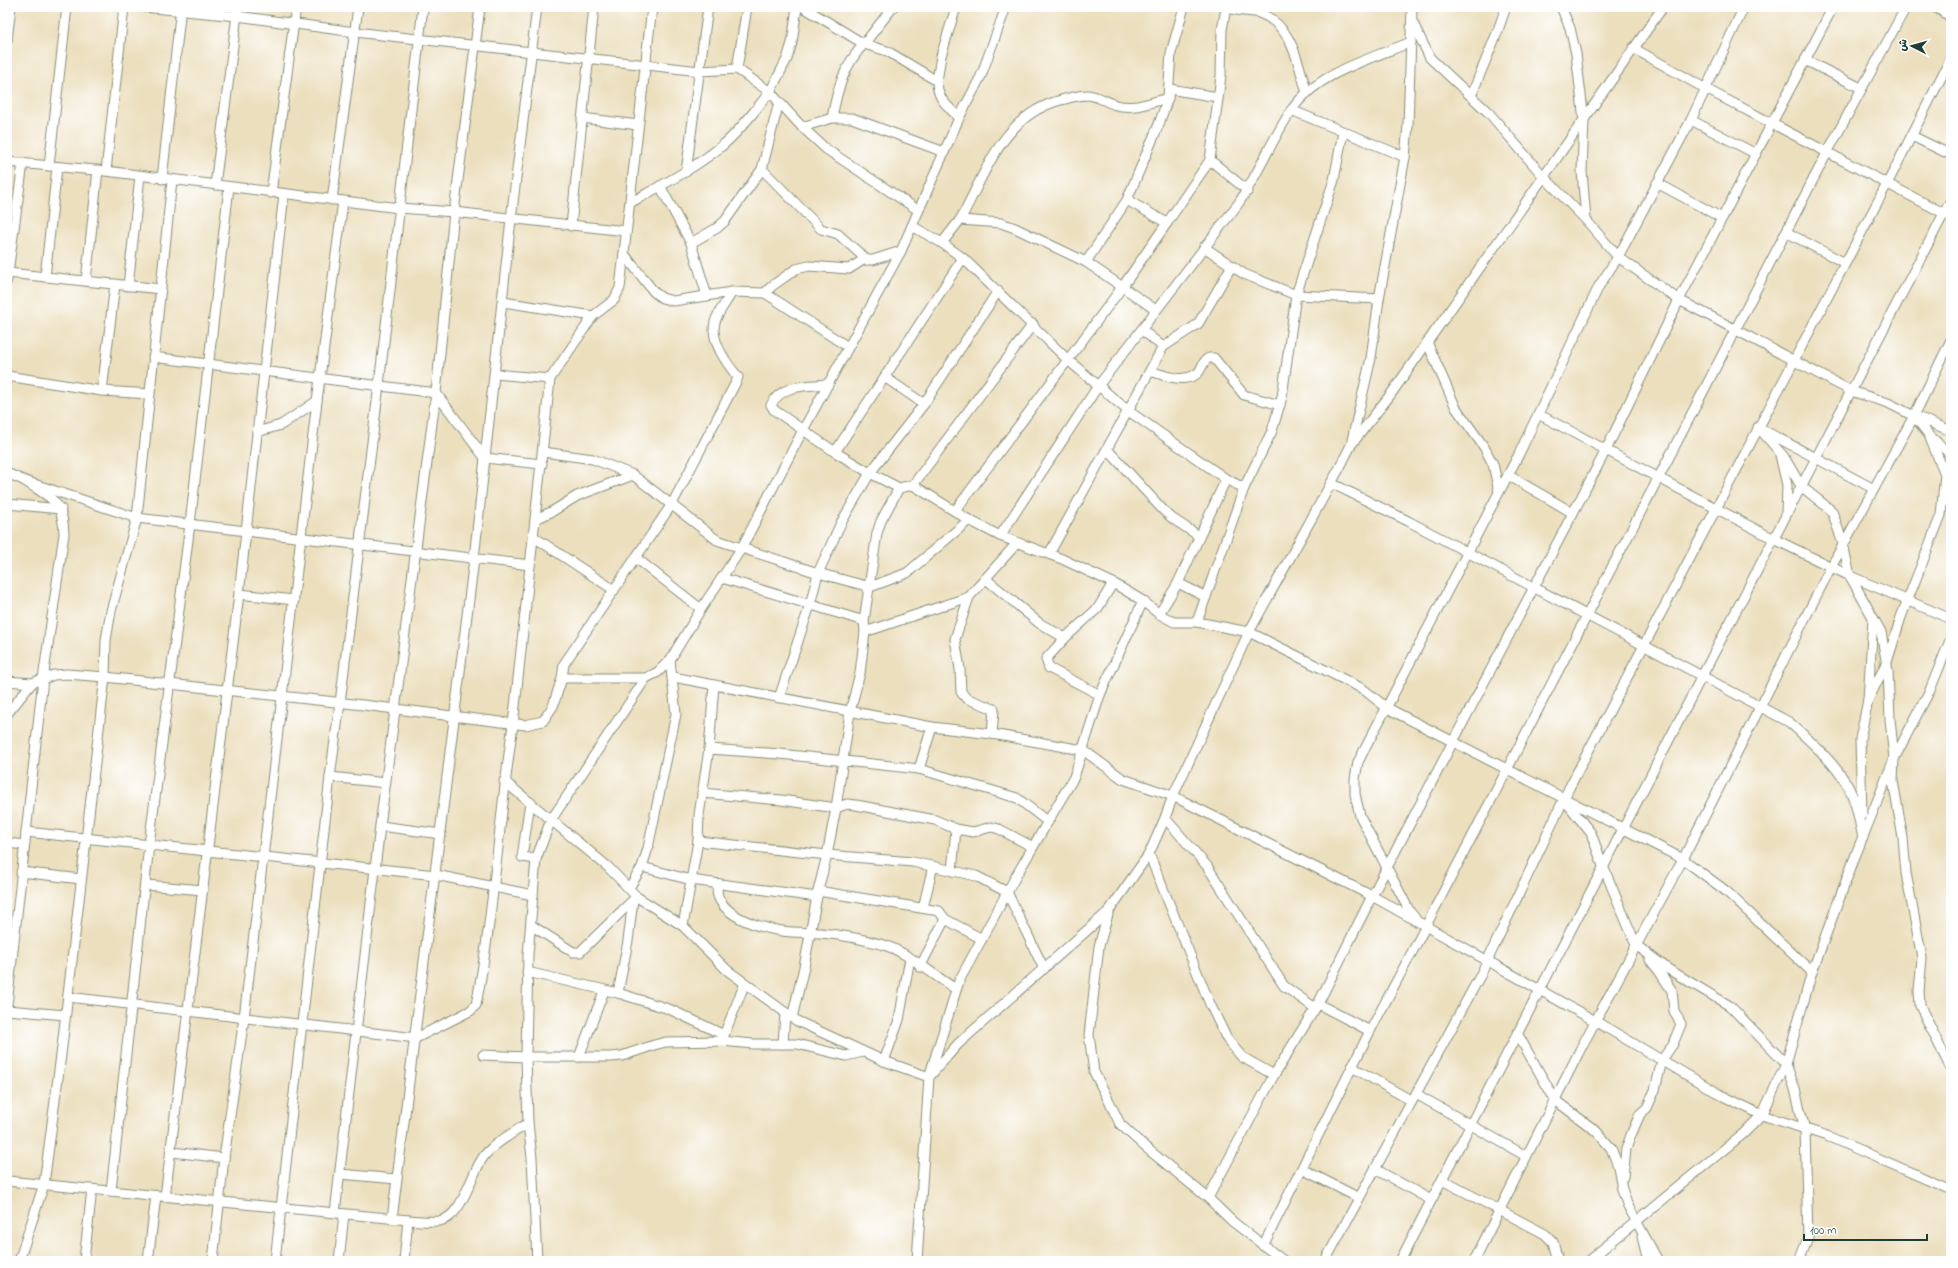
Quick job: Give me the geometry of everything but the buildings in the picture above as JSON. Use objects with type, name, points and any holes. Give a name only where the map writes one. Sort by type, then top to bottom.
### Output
[{"type":"street","points":[[7,40],[11,7]]},
{"type":"street","points":[[45,277],[67,7]]},
{"type":"street","points":[[86,281],[124,7]]},
{"type":"street","points":[[143,7],[237,12],[294,23],[355,32],[532,50],[700,71],[737,69],[770,92],[802,128],[826,150],[918,210]]},
{"type":"street","points":[[272,193],[296,7]]},
{"type":"street","points":[[332,200],[358,7]]},
{"type":"street","points":[[275,1261],[330,777],[360,545],[423,7]]},
{"type":"street","points":[[339,1261],[340,1174],[380,826],[436,392],[454,212],[480,7]]},
{"type":"street","points":[[392,1219],[396,1179],[416,1038],[455,718],[495,374],[511,219],[537,7]]},
{"type":"street","points":[[571,226],[594,7]]},
{"type":"street","points":[[68,997],[132,1006],[188,1011],[416,1038],[470,1011],[476,1005],[493,886],[504,781],[513,725],[550,379],[593,316],[614,300],[620,288],[652,7]]},
{"type":"street","points":[[686,172],[708,7]]},
{"type":"street","points":[[737,69],[746,7]]},
{"type":"street","points":[[630,203],[686,172],[723,145],[738,131],[770,92],[787,59],[797,7]]},
{"type":"street","points":[[803,7],[864,44],[887,51],[937,81]]},
{"type":"street","points":[[832,118],[841,78],[855,53],[864,44],[893,7]]},
{"type":"street","points":[[956,7],[941,56],[937,81],[937,92],[940,98],[959,118]]},
{"type":"street","points":[[562,678],[646,678],[658,672],[670,660],[701,609],[741,549],[803,430],[901,251],[959,118],[981,76],[1006,7]]},
{"type":"street","points":[[1086,262],[1127,200],[1151,144],[1168,94],[1171,54],[1184,7]]},
{"type":"street","points":[[955,511],[1123,286],[1210,160],[1221,76],[1222,30],[1226,7],[1265,16],[1284,31],[1292,46],[1307,93]]},
{"type":"street","points":[[1351,444],[1371,358],[1379,299],[1405,157],[1408,126],[1412,7]]},
{"type":"street","points":[[1471,96],[1495,39],[1506,7]]},
{"type":"street","points":[[1561,7],[1570,28],[1576,54],[1584,120],[1582,171],[1586,220]]},
{"type":"street","points":[[929,1077],[958,1044],[1109,911],[1149,854],[1173,796],[1249,632],[1351,444],[1390,394],[1544,178],[1633,48],[1663,7]]},
{"type":"street","points":[[1423,925],[1410,912],[1360,816],[1355,794],[1354,779],[1358,762],[1508,475],[1599,286],[1618,257],[1691,120],[1744,7]]},
{"type":"street","points":[[1208,1198],[1274,1075],[1316,1006],[1372,896],[1388,869],[1606,450],[1679,300],[1833,7]]},
{"type":"street","points":[[1263,1246],[1423,925],[1507,770],[1827,153],[1906,7]]},
{"type":"street","points":[[1935,7],[1951,17]]},
{"type":"street","points":[[162,179],[181,9]]},
{"type":"street","points":[[215,186],[237,12]]},
{"type":"street","points":[[1412,21],[1430,58],[1489,113],[1544,178],[1586,220],[1618,257],[1679,300],[1852,391],[1888,404],[1951,431]]},
{"type":"street","points":[[1000,536],[1098,386],[1248,190],[1291,110],[1307,93],[1347,68],[1410,42]]},
{"type":"street","points":[[1633,48],[1706,89],[1948,216]]},
{"type":"street","points":[[1325,1261],[1487,961],[1564,799],[1793,360],[1887,184],[1951,58]]},
{"type":"street","points":[[1805,60],[1862,88]]},
{"type":"street","points":[[942,243],[960,220],[1000,146],[1011,130],[1022,118],[1041,107],[1075,96],[1087,95],[1124,107],[1168,94],[1218,97]]},
{"type":"street","points":[[691,243],[717,228],[725,221],[762,169],[779,102]]},
{"type":"street","points":[[1291,110],[1405,157]]},
{"type":"street","points":[[582,118],[638,125]]},
{"type":"street","points":[[802,128],[832,118],[852,118],[944,152]]},
{"type":"street","points":[[1691,120],[1756,154]]},
{"type":"street","points":[[1197,622],[1244,488],[1272,431],[1280,405],[1296,295],[1334,180],[1343,132]]},
{"type":"street","points":[[1912,136],[1951,155]]},
{"type":"street","points":[[1210,160],[1248,190]]},
{"type":"street","points":[[7,162],[102,171],[399,208],[454,212],[626,232]]},
{"type":"street","points":[[23,163],[8,277],[45,277],[161,289]]},
{"type":"street","points":[[762,169],[821,229],[838,234],[867,260]]},
{"type":"street","points":[[128,286],[140,176]]},
{"type":"street","points":[[19,1261],[44,1184],[68,997],[104,677],[106,640],[111,611],[137,518],[172,180]]},
{"type":"street","points":[[1657,184],[1722,218]]},
{"type":"street","points":[[660,186],[691,243],[706,296]]},
{"type":"street","points":[[111,1191],[146,885],[149,845],[168,684],[190,524],[229,187]]},
{"type":"street","points":[[148,1261],[161,1196],[172,1152],[226,691],[239,594],[284,194]]},
{"type":"street","points":[[1127,200],[1167,223]]},
{"type":"street","points":[[1400,1261],[1603,866],[1801,486],[1948,216],[1951,200]]},
{"type":"street","points":[[213,1261],[224,1158],[244,1018],[317,400],[321,379],[343,201]]},
{"type":"street","points":[[960,220],[1001,223],[1015,228],[1086,262],[1156,310]]},
{"type":"street","points":[[912,226],[942,243],[963,258],[1033,324],[1068,360],[1127,410],[1226,479],[1244,488]]},
{"type":"street","points":[[1786,232],[1845,263]]},
{"type":"street","points":[[1204,247],[1231,267],[1244,274],[1296,295],[1379,299]]},
{"type":"street","points":[[766,293],[772,286],[796,269],[809,266],[849,269],[863,260],[873,260],[901,251]]},
{"type":"street","points":[[624,254],[654,292],[662,298],[673,301],[732,292],[766,293],[848,347]]},
{"type":"street","points":[[835,452],[886,378],[963,258]]},
{"type":"street","points":[[1049,554],[1163,347],[1198,324],[1231,267]]},
{"type":"street","points":[[102,390],[115,284]]},
{"type":"street","points":[[779,698],[810,606],[818,573],[841,523],[870,473],[924,404],[998,291]]},
{"type":"street","points":[[7,681],[32,683],[54,675],[67,674],[396,710],[513,725],[533,725],[543,721],[553,706],[562,678],[564,664],[672,504],[736,382],[738,377],[723,358],[716,336],[715,323],[732,292]]},
{"type":"street","points":[[503,302],[593,316]]},
{"type":"street","points":[[913,486],[1033,324]]},
{"type":"street","points":[[1142,330],[1163,347]]},
{"type":"street","points":[[1474,1261],[1498,1210],[1595,1021],[1683,859],[1830,567],[1914,416],[1951,340]]},
{"type":"street","points":[[1427,342],[1456,408],[1484,446],[1493,464],[1499,492]]},
{"type":"street","points":[[153,357],[264,370],[321,379],[436,392],[485,458],[542,464]]},
{"type":"street","points":[[1150,371],[1174,378],[1194,376],[1197,374],[1205,360],[1214,358],[1244,394],[1280,405]]},
{"type":"street","points":[[495,374],[550,379]]},
{"type":"street","points":[[7,376],[102,390],[150,394]]},
{"type":"street","points":[[886,378],[924,404]]},
{"type":"street","points":[[828,384],[789,388],[780,393],[771,405],[774,410],[835,452],[899,488],[913,486],[969,520],[1000,536],[1049,554],[1113,583],[1143,601],[1159,614],[1174,622],[1197,622],[1249,632],[1363,689],[1387,708],[1683,859],[1726,891],[1812,972]]},
{"type":"street","points":[[257,432],[280,425],[317,400]]},
{"type":"street","points":[[1538,414],[1830,567],[1951,619]]},
{"type":"street","points":[[1914,416],[1929,435],[1951,455]]},
{"type":"street","points":[[1758,427],[1779,452],[1801,486],[1832,511],[1843,544],[1850,576],[1881,632],[1887,662],[1894,759],[1894,793],[1903,838],[1906,873],[1922,958],[1919,991],[1920,1006],[1951,1069]]},
{"type":"street","points":[[1758,427],[1874,489]]},
{"type":"street","points":[[1868,700],[1887,662],[1907,600],[1941,515],[1948,476],[1929,435]]},
{"type":"street","points":[[1107,449],[1163,510],[1173,519],[1199,536]]},
{"type":"street","points":[[543,452],[594,459],[633,475],[718,540],[741,549],[870,588],[907,572],[969,520]]},
{"type":"street","points":[[1779,452],[1787,485],[1786,516]]},
{"type":"street","points":[[7,473],[137,518],[416,553],[530,565]]},
{"type":"street","points":[[536,519],[554,511],[577,496],[633,475]]},
{"type":"street","points":[[1508,475],[1573,513]]},
{"type":"street","points":[[1159,614],[1178,583],[1226,479]]},
{"type":"street","points":[[7,1005],[11,929],[22,872],[43,679],[64,534],[64,518],[56,502],[25,480]]},
{"type":"street","points":[[1331,483],[1534,587],[1789,722],[1814,745],[1846,783],[1858,811],[1863,838]]},
{"type":"street","points":[[783,1044],[789,1015],[804,967],[817,894],[827,855],[836,808],[850,712],[860,673],[865,632],[864,621],[877,533],[881,521],[899,488]]},
{"type":"street","points":[[7,504],[60,509]]},
{"type":"street","points":[[534,537],[614,590]]},
{"type":"street","points":[[992,734],[994,709],[966,698],[961,692],[960,669],[955,639],[969,597],[1018,543]]},
{"type":"street","points":[[636,558],[701,609]]},
{"type":"street","points":[[722,578],[810,606],[864,621]]},
{"type":"street","points":[[986,579],[1039,623],[1065,638]]},
{"type":"street","points":[[1100,695],[1049,668],[1046,659],[1065,638],[1098,608],[1113,583]]},
{"type":"street","points":[[1178,583],[1206,597]]},
{"type":"street","points":[[239,594],[294,600]]},
{"type":"street","points":[[865,632],[969,597]]},
{"type":"street","points":[[917,1261],[929,1077],[956,989],[1007,892],[1074,777],[1100,695],[1143,601]]},
{"type":"street","points":[[1863,838],[1860,739],[1868,700],[1873,618]]},
{"type":"street","points":[[1588,1261],[1744,1133],[1762,1115],[1786,1064],[1812,972],[1894,759],[1930,690],[1951,638]]},
{"type":"street","points":[[629,888],[642,867],[653,828],[676,714],[670,660]]},
{"type":"street","points":[[673,677],[932,727],[992,734],[1083,750],[1123,779],[1173,796],[1372,896],[1595,1021],[1723,1096],[1762,1115],[1857,1149],[1951,1190]]},
{"type":"street","points":[[537,1261],[532,1158],[528,1123],[526,1057],[527,972],[532,925],[536,859],[551,820],[646,678]]},
{"type":"street","points":[[7,714],[32,683]]},
{"type":"street","points":[[682,926],[698,841],[702,794],[709,749],[714,685]]},
{"type":"street","points":[[919,769],[932,727]]},
{"type":"street","points":[[709,749],[843,760],[919,769],[1017,798],[1048,822]]},
{"type":"street","points":[[330,777],[386,783]]},
{"type":"street","points":[[504,781],[608,867],[629,888],[634,899],[618,993]]},
{"type":"street","points":[[702,794],[781,800],[836,808],[847,804],[856,805],[935,820],[956,829],[973,832],[991,827],[999,829],[1033,847]]},
{"type":"street","points":[[1564,799],[1591,832],[1603,866],[1636,945],[1659,971],[1672,991],[1674,1011],[1681,1024],[1673,1044],[1662,1060],[1655,1090],[1647,1108],[1640,1114],[1626,1149],[1622,1189]]},
{"type":"street","points":[[530,802],[522,857],[536,859]]},
{"type":"street","points":[[1165,818],[1207,866],[1284,986],[1316,1006],[1370,1031]]},
{"type":"street","points":[[380,826],[441,834]]},
{"type":"street","points":[[952,871],[956,829]]},
{"type":"street","points":[[26,832],[436,875],[533,895]]},
{"type":"street","points":[[698,841],[827,855],[913,862],[976,876],[1007,892],[1044,969]]},
{"type":"street","points":[[7,843],[24,845]]},
{"type":"street","points":[[1149,854],[1210,1004],[1227,1039],[1242,1057],[1274,1075]]},
{"type":"street","points":[[924,908],[933,866]]},
{"type":"street","points":[[642,867],[691,880],[817,894],[939,911],[945,919],[982,939]]},
{"type":"street","points":[[22,872],[81,879]]},
{"type":"street","points":[[718,884],[717,895],[722,904],[733,914],[752,924],[767,929],[854,938],[885,946],[910,958],[920,967],[956,989]]},
{"type":"street","points":[[146,885],[203,890]]},
{"type":"street","points":[[634,899],[682,926],[727,970],[789,1015],[863,1052],[929,1077]]},
{"type":"street","points":[[532,925],[572,952],[580,952],[634,899]]},
{"type":"street","points":[[1109,911],[1099,946],[1089,1035],[1094,1072],[1120,1124],[1144,1146],[1208,1198],[1233,1222],[1284,1261]]},
{"type":"street","points":[[920,967],[945,919]]},
{"type":"street","points":[[1636,945],[1668,969],[1730,1006],[1786,1064],[1795,1089],[1805,1130],[1808,1238],[1799,1261]]},
{"type":"street","points":[[884,1061],[899,1020],[910,958]]},
{"type":"street","points":[[527,972],[618,993],[669,1009],[723,1038]]},
{"type":"street","points":[[723,1038],[745,983]]},
{"type":"street","points":[[579,1058],[604,991]]},
{"type":"street","points":[[7,1010],[65,1015]]},
{"type":"street","points":[[1517,1033],[1555,1100],[1596,1131],[1611,1148],[1618,1166],[1622,1189],[1627,1204],[1658,1261]]},
{"type":"street","points":[[482,1055],[579,1058],[622,1056],[666,1042],[723,1038],[753,1044],[783,1044],[824,1049],[846,1056],[863,1052]]},
{"type":"street","points":[[1352,1067],[1414,1097],[1526,1156]]},
{"type":"street","points":[[7,1181],[392,1219],[439,1221],[449,1218],[457,1210],[474,1172],[485,1155],[495,1146],[528,1123]]},
{"type":"street","points":[[172,1152],[224,1158]]},
{"type":"street","points":[[1302,1169],[1359,1198]]},
{"type":"street","points":[[1375,1169],[1432,1200]]},
{"type":"street","points":[[340,1174],[396,1179]]},
{"type":"street","points":[[1442,1180],[1545,1234],[1553,1242],[1558,1261]]},
{"type":"street","points":[[84,1261],[92,1189]]},
{"type":"street","points":[[404,1261],[408,1220]]},
{"type":"street","points":[[1637,1220],[1648,1261]]}]
